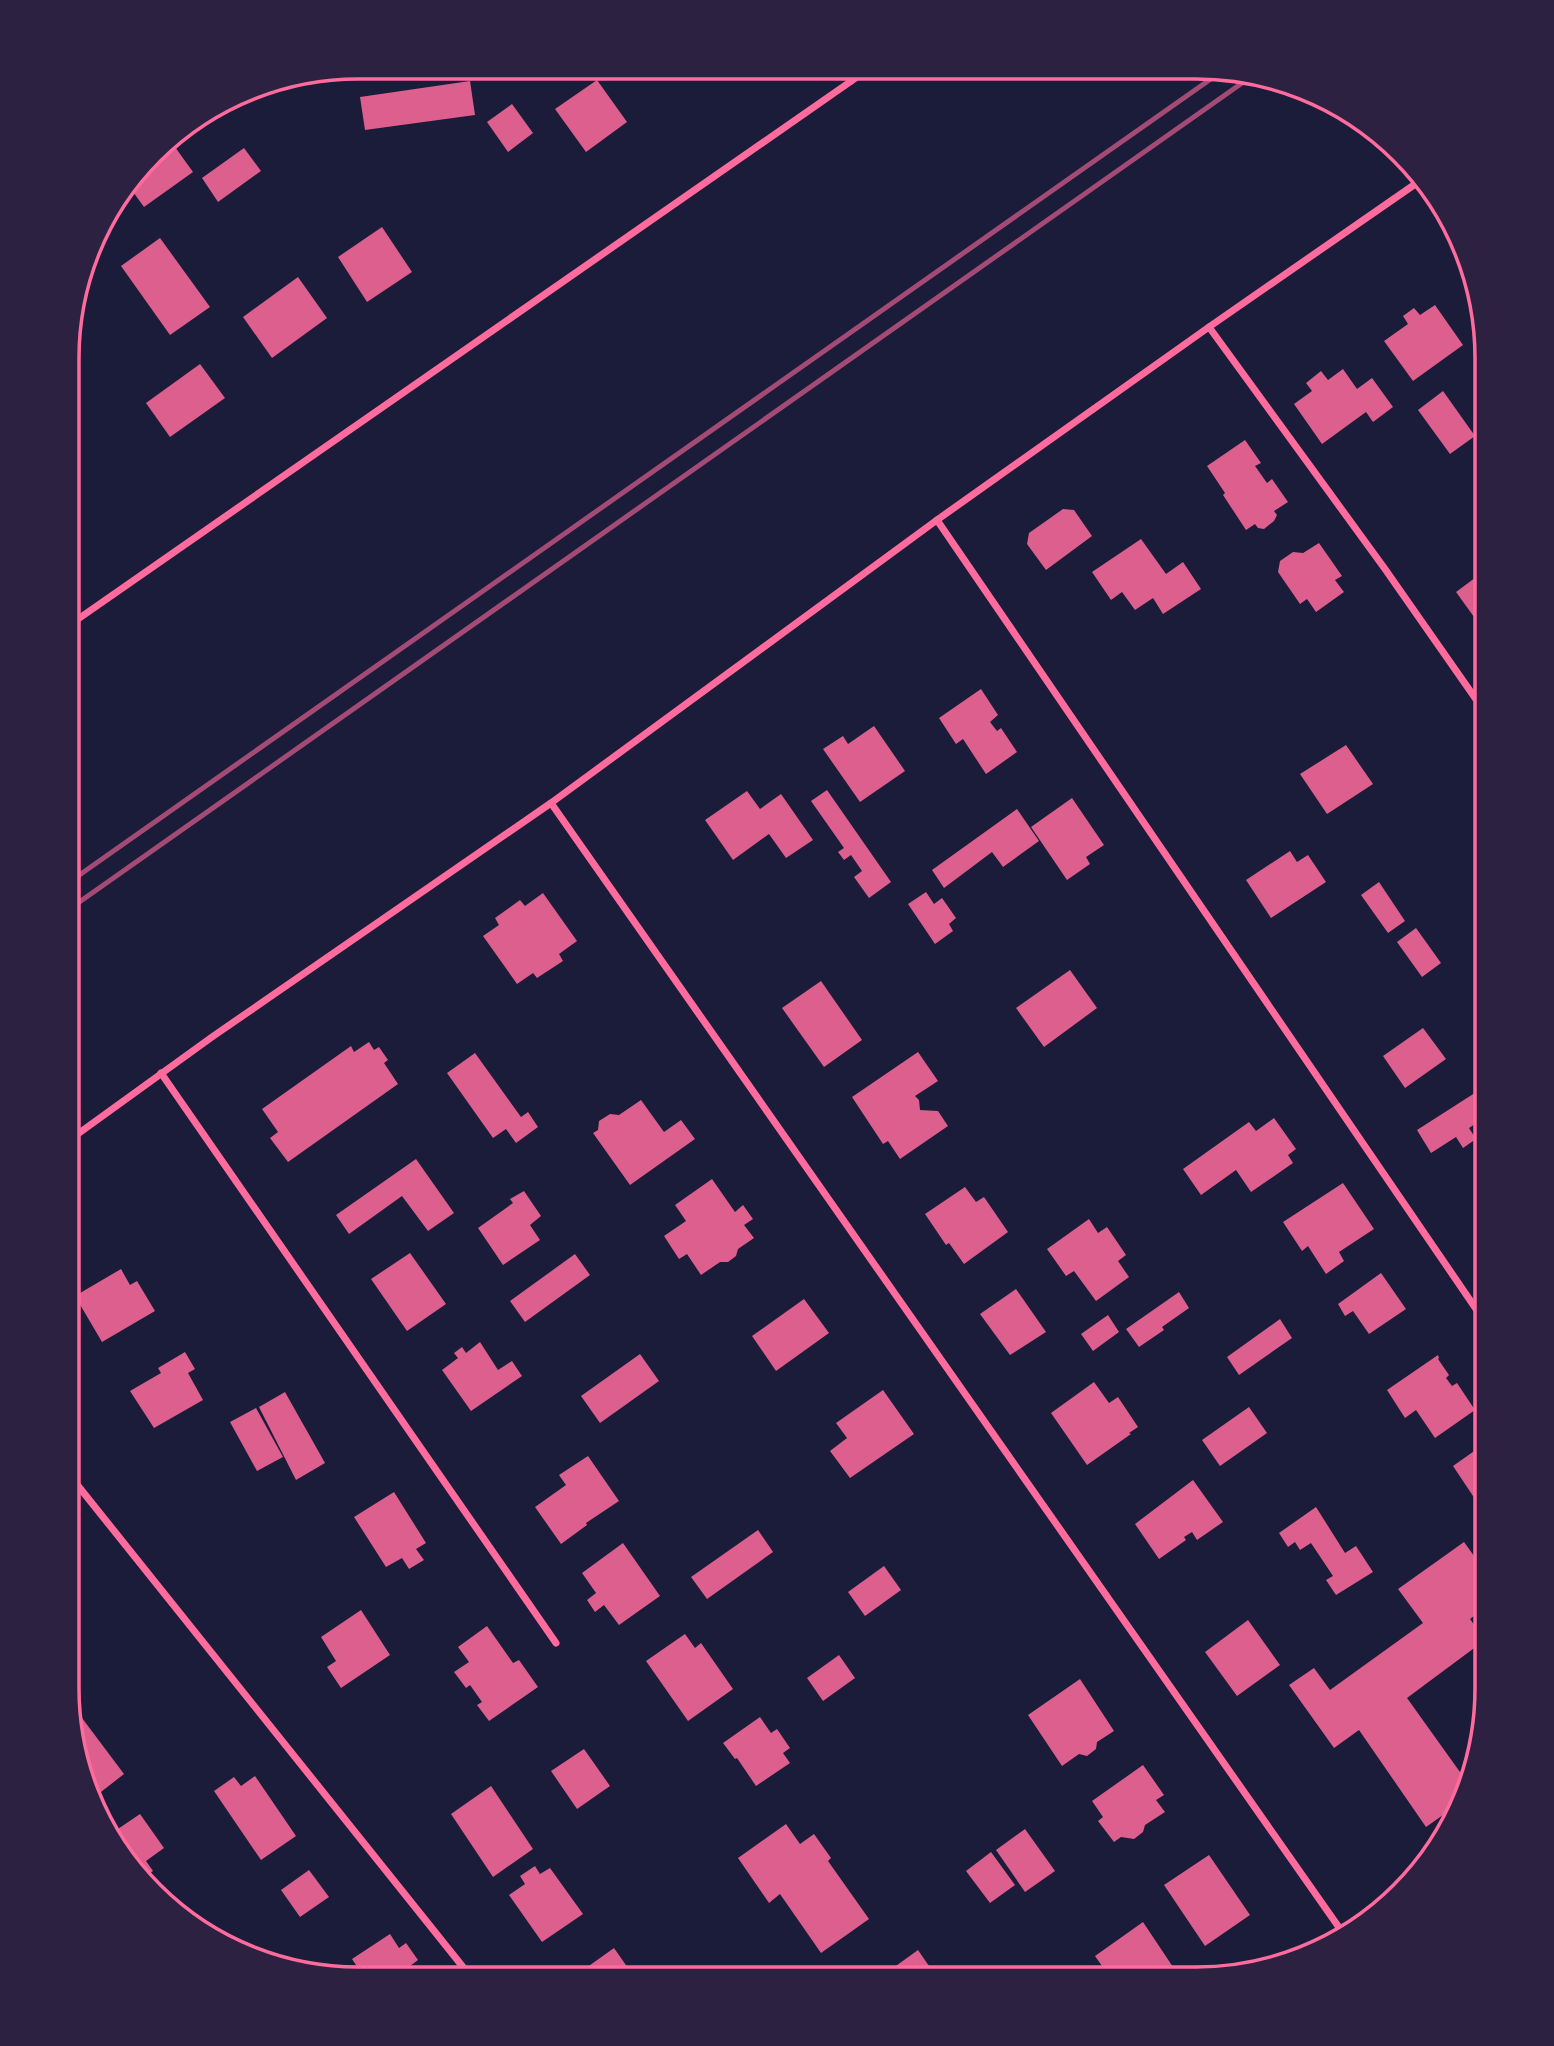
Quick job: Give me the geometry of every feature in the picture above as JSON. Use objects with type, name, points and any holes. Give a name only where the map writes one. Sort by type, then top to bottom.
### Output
[{"type":"street","points":[[79,618],[854,79]]},
{"type":"street","points":[[79,1133],[160,1073],[551,803],[937,520],[1415,184]]},
{"type":"street","points":[[1209,327],[1475,698]]},
{"type":"street","points":[[937,520],[1475,1307]]},
{"type":"street","points":[[551,803],[1339,1928]]},
{"type":"street","points":[[160,1073],[556,1643]]},
{"type":"street","points":[[79,1487],[462,1967]]},
{"type":"building","points":[[597,80],[627,122],[586,152],[555,109]]},
{"type":"building","points":[[470,81],[475,115],[365,130],[360,97]]},
{"type":"building","points":[[512,104],[533,133],[508,152],[487,122]]},
{"type":"building","points":[[175,147],[193,172],[144,207],[133,192]]},
{"type":"building","points":[[244,148],[261,171],[218,202],[202,178]]},
{"type":"building","points":[[382,227],[412,272],[367,302],[338,257]]},
{"type":"building","points":[[160,238],[210,307],[170,335],[121,266]]},
{"type":"building","points":[[298,277],[327,318],[272,358],[243,317]]},
{"type":"building","points":[[1435,305],[1463,345],[1413,381],[1384,341],[1408,324],[1403,316],[1414,308],[1420,315]]},
{"type":"building","points":[[200,364],[225,398],[170,437],[146,403]]},
{"type":"building","points":[[1343,369],[1357,389],[1372,378],[1393,407],[1373,422],[1366,412],[1322,444],[1294,404],[1312,391],[1306,383],[1321,371],[1328,380]]},
{"type":"building","points":[[1443,391],[1475,436],[1450,454],[1418,410]]},
{"type":"building","points":[[1245,440],[1261,463],[1255,466],[1267,483],[1272,479],[1288,502],[1274,511],[1277,515],[1274,521],[1264,529],[1255,524],[1246,530],[1207,466]]},
{"type":"building","points":[[1063,509],[1074,510],[1092,536],[1046,570],[1027,544],[1029,533]]},
{"type":"building","points":[[1141,539],[1166,574],[1183,562],[1201,589],[1163,614],[1153,598],[1135,610],[1122,592],[1111,600],[1092,572]]},
{"type":"building","points":[[1319,543],[1342,576],[1335,580],[1344,592],[1316,612],[1307,599],[1300,604],[1278,572],[1280,561],[1293,552],[1303,553]]},
{"type":"building","points":[[1475,578],[1475,618],[1456,592]]},
{"type":"building","points":[[981,689],[998,715],[990,722],[997,731],[1001,728],[1017,752],[986,774],[963,739],[956,744],[939,718]]},
{"type":"building","points":[[874,726],[905,771],[860,802],[823,749],[843,736],[848,744]]},
{"type":"building","points":[[1346,745],[1373,784],[1327,814],[1300,774]]},
{"type":"building","points":[[827,790],[891,882],[869,898],[854,877],[862,871],[851,855],[844,860],[838,852],[844,848],[811,801]]},
{"type":"building","points":[[747,791],[760,809],[781,794],[813,840],[786,858],[769,834],[733,860],[705,820]]},
{"type":"building","points":[[1072,798],[1104,845],[1086,857],[1090,864],[1067,880],[1031,827]]},
{"type":"building","points":[[1017,809],[1039,841],[1003,867],[992,852],[944,888],[932,870]]},
{"type":"building","points":[[1290,851],[1297,862],[1308,855],[1326,882],[1271,918],[1246,880]]},
{"type":"building","points":[[1379,882],[1405,921],[1388,933],[1361,895]]},
{"type":"building","points":[[926,892],[934,904],[942,898],[956,918],[949,924],[953,931],[935,944],[908,904]]},
{"type":"building","points":[[543,893],[577,941],[559,954],[563,961],[537,978],[533,973],[517,984],[483,936],[499,925],[495,918],[520,900],[525,906]]},
{"type":"building","points":[[1416,928],[1441,963],[1422,977],[1397,942]]},
{"type":"building","points":[[1070,970],[1097,1008],[1044,1047],[1016,1008]]},
{"type":"building","points":[[821,981],[862,1040],[824,1067],[782,1008]]},
{"type":"building","points":[[1423,1028],[1446,1059],[1405,1088],[1383,1056]]},
{"type":"building","points":[[369,1042],[374,1050],[379,1047],[388,1060],[384,1063],[398,1084],[288,1162],[270,1138],[278,1132],[262,1109],[351,1046],[354,1052]]},
{"type":"building","points":[[918,1052],[938,1081],[915,1096],[919,1100],[920,1110],[938,1111],[948,1126],[900,1159],[888,1141],[883,1144],[852,1097]]},
{"type":"building","points":[[475,1053],[521,1117],[528,1112],[538,1127],[516,1143],[506,1129],[493,1138],[447,1073]]},
{"type":"building","points":[[1475,1093],[1475,1124],[1469,1128],[1475,1140],[1463,1148],[1456,1137],[1431,1153],[1417,1130]]},
{"type":"building","points":[[641,1100],[664,1132],[681,1120],[695,1139],[630,1185],[593,1133],[598,1130],[599,1121],[610,1114],[619,1115]]},
{"type":"building","points":[[1274,1118],[1296,1149],[1288,1155],[1293,1163],[1251,1192],[1236,1170],[1201,1195],[1183,1169],[1249,1122],[1256,1131]]},
{"type":"building","points":[[416,1159],[454,1213],[428,1231],[402,1196],[349,1234],[336,1215]]},
{"type":"building","points":[[712,1179],[735,1212],[743,1205],[753,1219],[744,1225],[754,1238],[738,1249],[736,1256],[728,1262],[720,1262],[701,1275],[687,1254],[679,1259],[664,1236],[686,1221],[675,1205]]},
{"type":"building","points":[[1343,1183],[1374,1229],[1339,1252],[1344,1261],[1326,1274],[1308,1246],[1302,1251],[1283,1222]]},
{"type":"building","points":[[965,1187],[976,1202],[984,1197],[1008,1232],[964,1264],[949,1243],[946,1245],[925,1214]]},
{"type":"building","points":[[524,1191],[541,1216],[530,1225],[540,1240],[503,1265],[478,1228],[513,1203],[510,1199]]},
{"type":"building","points":[[1089,1219],[1098,1233],[1107,1227],[1126,1255],[1118,1261],[1129,1277],[1096,1301],[1074,1271],[1066,1276],[1047,1249]]},
{"type":"building","points":[[410,1253],[446,1304],[407,1331],[371,1279]]},
{"type":"building","points":[[575,1254],[590,1275],[525,1322],[510,1301]]},
{"type":"building","points":[[121,1269],[130,1285],[137,1281],[155,1311],[102,1342],[79,1303],[79,1294]]},
{"type":"building","points":[[1381,1273],[1406,1309],[1369,1334],[1353,1311],[1345,1316],[1338,1304]]},
{"type":"building","points":[[1016,1289],[1046,1332],[1010,1355],[980,1314]]},
{"type":"building","points":[[1179,1292],[1189,1308],[1139,1347],[1126,1329]]},
{"type":"building","points":[[804,1299],[829,1333],[776,1371],[752,1336]]},
{"type":"building","points":[[1108,1315],[1119,1332],[1093,1351],[1081,1334]]},
{"type":"building","points":[[1280,1319],[1292,1338],[1239,1375],[1227,1357]]},
{"type":"building","points":[[480,1342],[498,1370],[512,1361],[522,1376],[471,1411],[442,1370],[458,1358],[454,1353],[462,1347],[466,1353]]},
{"type":"building","points":[[185,1352],[195,1369],[188,1373],[203,1400],[154,1428],[130,1391],[161,1373],[158,1368]]},
{"type":"building","points":[[640,1354],[659,1381],[600,1423],[581,1396]]},
{"type":"building","points":[[1438,1355],[1449,1375],[1446,1378],[1452,1386],[1457,1383],[1475,1410],[1435,1438],[1416,1410],[1405,1418],[1387,1390]]},
{"type":"building","points":[[1094,1382],[1109,1403],[1118,1397],[1138,1427],[1087,1465],[1051,1413]]},
{"type":"building","points":[[883,1390],[914,1434],[850,1478],[830,1451],[847,1438],[836,1423]]},
{"type":"building","points":[[285,1392],[325,1463],[296,1480],[259,1407]]},
{"type":"building","points":[[1249,1407],[1267,1433],[1220,1466],[1202,1440]]},
{"type":"building","points":[[256,1408],[283,1457],[257,1471],[230,1422]]},
{"type":"building","points":[[1475,1450],[1475,1499],[1453,1466]]},
{"type":"building","points":[[588,1456],[619,1501],[561,1544],[535,1507],[566,1485],[559,1475]]},
{"type":"building","points":[[1193,1480],[1223,1522],[1197,1540],[1192,1532],[1184,1537],[1186,1540],[1159,1559],[1135,1524]]},
{"type":"building","points":[[394,1492],[426,1543],[416,1549],[424,1560],[409,1569],[402,1558],[386,1567],[354,1517]]},
{"type":"building","points":[[1316,1507],[1345,1553],[1356,1546],[1373,1572],[1336,1595],[1326,1580],[1333,1576],[1311,1543],[1300,1550],[1295,1542],[1288,1547],[1279,1533]]},
{"type":"building","points":[[758,1530],[773,1552],[707,1599],[691,1577]]},
{"type":"building","points":[[1464,1542],[1475,1557],[1475,1615],[1470,1619],[1475,1626],[1475,1647],[1407,1698],[1461,1774],[1445,1814],[1426,1827],[1359,1730],[1334,1748],[1289,1685],[1314,1668],[1330,1690],[1423,1623],[1398,1589]]},
{"type":"building","points":[[623,1543],[660,1596],[619,1625],[604,1605],[595,1612],[587,1600],[596,1593],[582,1573]]},
{"type":"building","points":[[884,1566],[901,1590],[865,1616],[848,1592]]},
{"type":"building","points":[[361,1610],[390,1655],[341,1688],[327,1667],[336,1661],[321,1637]]},
{"type":"building","points":[[1248,1620],[1280,1665],[1237,1696],[1205,1652]]},
{"type":"building","points":[[487,1626],[513,1663],[519,1660],[538,1687],[489,1721],[477,1705],[482,1702],[470,1685],[466,1688],[454,1672],[469,1662],[458,1647]]},
{"type":"building","points":[[685,1634],[695,1648],[701,1643],[733,1689],[688,1721],[646,1661]]},
{"type":"building","points":[[839,1655],[855,1678],[823,1701],[807,1678]]},
{"type":"building","points":[[1080,1679],[1114,1731],[1097,1742],[1096,1749],[1087,1756],[1079,1754],[1062,1766],[1028,1715]]},
{"type":"building","points":[[80,1715],[124,1774],[99,1793],[88,1760]]},
{"type":"building","points":[[760,1717],[771,1733],[777,1729],[790,1748],[783,1753],[790,1763],[756,1786],[723,1743]]},
{"type":"building","points":[[584,1749],[610,1786],[577,1809],[551,1771]]},
{"type":"building","points":[[1143,1765],[1164,1795],[1156,1800],[1165,1812],[1145,1825],[1143,1832],[1134,1839],[1121,1837],[1114,1842],[1098,1821],[1103,1817],[1092,1801]]},
{"type":"building","points":[[255,1776],[296,1836],[261,1860],[214,1791],[234,1777],[241,1786]]},
{"type":"building","points":[[491,1786],[533,1849],[493,1877],[451,1814]]},
{"type":"building","points":[[140,1814],[164,1848],[146,1861],[153,1871],[148,1872],[117,1830]]},
{"type":"building","points":[[786,1824],[800,1844],[814,1834],[831,1858],[828,1861],[869,1919],[821,1953],[780,1894],[769,1903],[738,1858]]},
{"type":"building","points":[[1025,1829],[1055,1871],[1025,1892],[996,1850]]},
{"type":"building","points":[[991,1852],[1015,1885],[990,1903],[966,1871]]},
{"type":"building","points":[[1209,1855],[1250,1915],[1205,1946],[1164,1885]]},
{"type":"building","points":[[535,1866],[540,1874],[550,1868],[583,1914],[542,1942],[509,1895],[525,1884],[520,1876]]},
{"type":"building","points":[[309,1870],[329,1897],[300,1917],[281,1890]]},
{"type":"building","points":[[1143,1922],[1173,1967],[1103,1967],[1095,1956]]},
{"type":"building","points":[[390,1934],[399,1948],[406,1943],[418,1960],[411,1967],[357,1967],[352,1959]]},
{"type":"building","points":[[614,1948],[627,1967],[587,1967]]},
{"type":"building","points":[[918,1950],[930,1967],[894,1967]]},
{"type":"railway","points":[[79,875],[1211,79]]},
{"type":"railway","points":[[79,902],[1242,83]]}]
